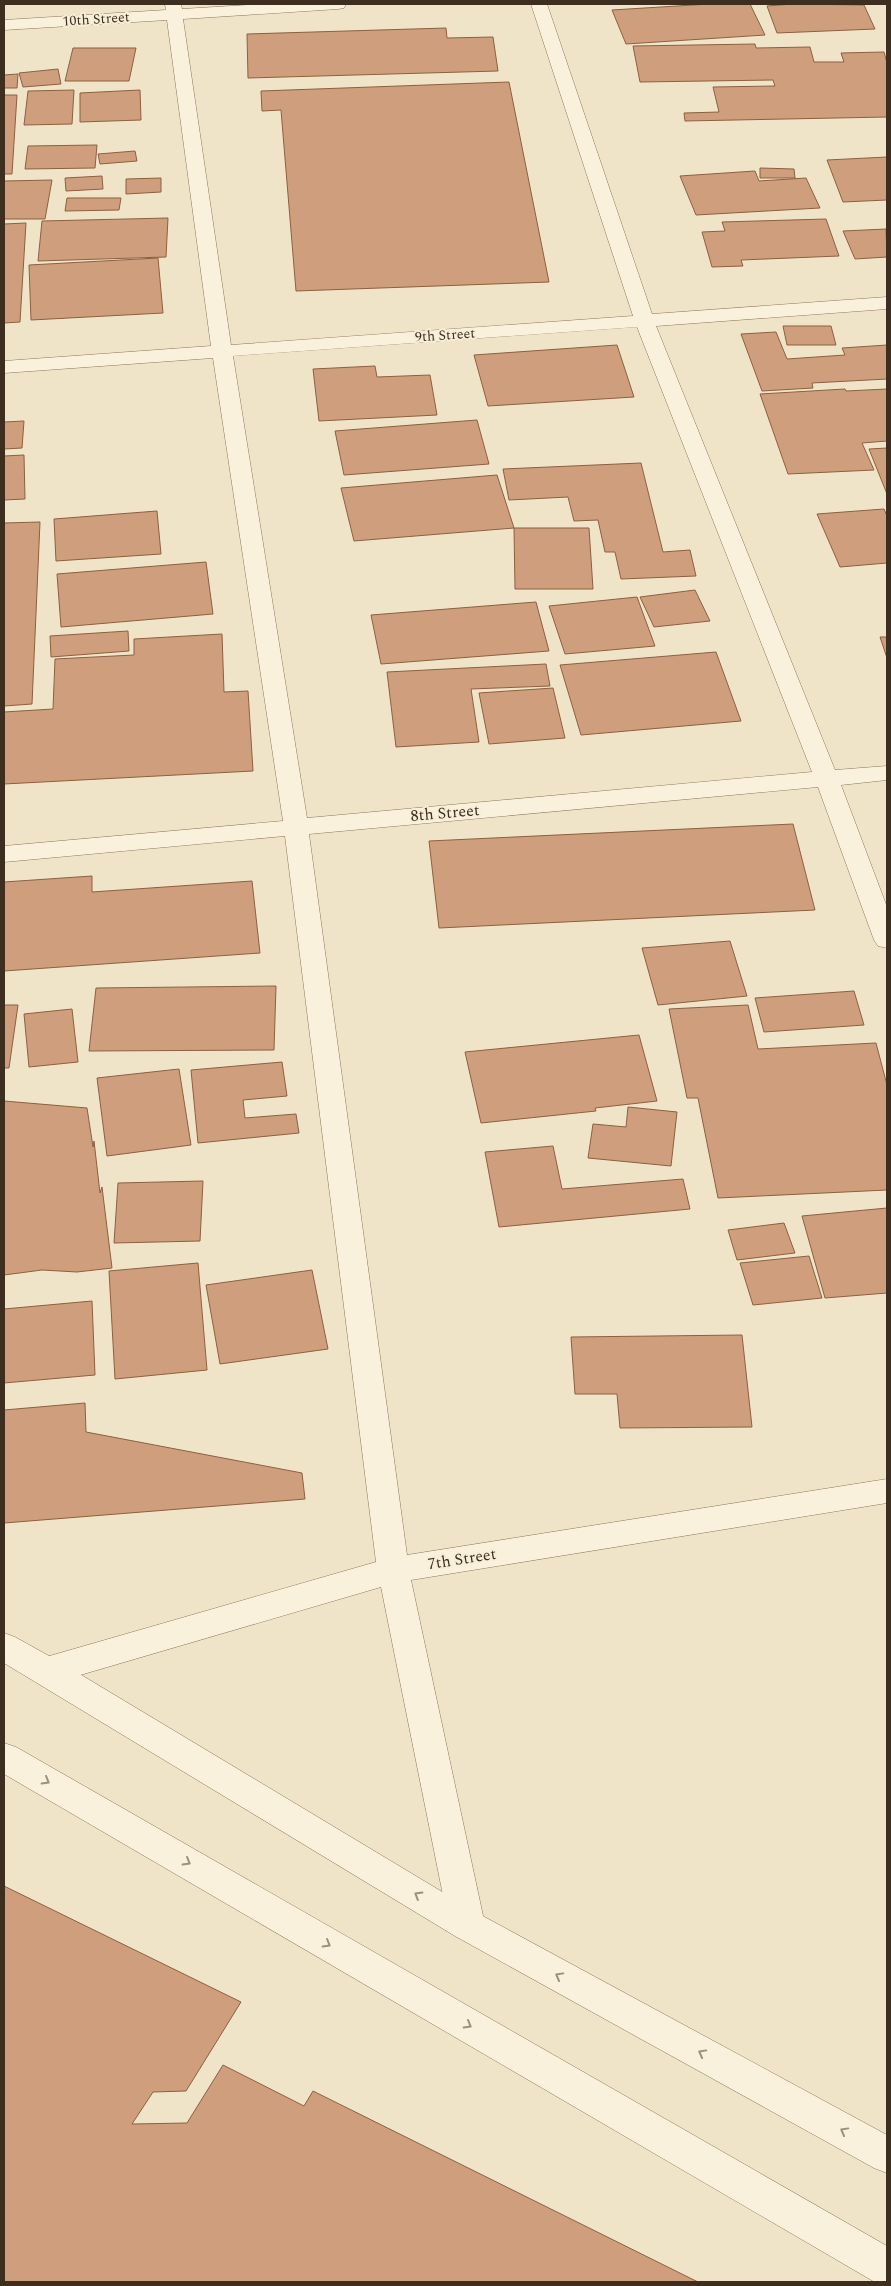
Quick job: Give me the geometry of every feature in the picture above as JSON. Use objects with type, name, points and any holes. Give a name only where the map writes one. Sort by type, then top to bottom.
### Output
[{"type":"street","name":"10th Street","points":[[4,25],[173,9],[338,4]]},
{"type":"street","points":[[539,4],[644,320],[827,779],[887,940]]},
{"type":"street","points":[[173,9],[222,351],[296,827],[393,1570],[467,1925]]},
{"type":"street","name":"9th Street","points":[[4,367],[887,303]]},
{"type":"street","name":"8th Street","points":[[4,854],[887,773]]},
{"type":"street","name":"7th Street","points":[[46,1670],[393,1570],[887,1492]]},
{"type":"street","points":[[4,1647],[46,1670],[467,1925],[887,2155]]},
{"type":"street","points":[[4,1757],[887,2267]]},
{"type":"building","points":[[709,4],[750,4],[765,35],[626,44],[612,10]]},
{"type":"building","points":[[793,4],[864,5],[875,29],[777,33],[767,6]]},
{"type":"building","points":[[446,28],[447,38],[493,37],[498,71],[248,78],[247,34]]},
{"type":"building","points":[[755,44],[756,48],[810,47],[814,62],[844,62],[841,53],[884,52],[887,63],[887,117],[685,121],[684,113],[719,112],[713,87],[775,86],[773,80],[640,82],[633,46]]},
{"type":"building","points":[[73,48],[136,48],[129,81],[65,81]]},
{"type":"building","points":[[58,69],[61,84],[23,87],[19,73]]},
{"type":"building","points":[[18,74],[17,88],[4,88],[4,75]]},
{"type":"building","points":[[509,82],[549,282],[296,291],[281,110],[262,111],[261,91]]},
{"type":"building","points":[[74,90],[72,124],[24,125],[28,91]]},
{"type":"building","points":[[140,90],[141,120],[80,122],[80,93]]},
{"type":"building","points":[[4,95],[17,95],[12,174],[4,174]]},
{"type":"building","points":[[97,145],[95,168],[25,169],[28,146]]},
{"type":"building","points":[[135,151],[137,161],[100,164],[98,154]]},
{"type":"building","points":[[887,157],[887,200],[843,202],[827,160]]},
{"type":"building","points":[[760,168],[794,169],[795,178],[760,178]]},
{"type":"building","points":[[755,171],[759,181],[806,178],[820,208],[696,215],[680,176]]},
{"type":"building","points":[[102,176],[103,189],[66,191],[65,178]]},
{"type":"building","points":[[161,178],[161,192],[126,194],[126,179]]},
{"type":"building","points":[[52,180],[45,219],[4,219],[4,181]]},
{"type":"building","points":[[67,198],[121,198],[119,210],[65,211]]},
{"type":"building","points":[[168,218],[166,257],[38,261],[42,221]]},
{"type":"building","points":[[826,219],[839,256],[741,260],[743,266],[712,267],[702,232],[725,231],[722,222]]},
{"type":"building","points":[[26,223],[20,322],[4,323],[4,224]]},
{"type":"building","points":[[886,229],[887,257],[855,259],[843,231]]},
{"type":"building","points":[[158,258],[163,313],[31,320],[29,265]]},
{"type":"building","points":[[783,326],[831,326],[836,345],[787,345]]},
{"type":"building","points":[[776,332],[787,359],[845,355],[842,348],[887,345],[887,379],[812,383],[813,388],[762,391],[741,334]]},
{"type":"building","points":[[617,345],[634,397],[488,406],[474,355]]},
{"type":"building","points":[[375,366],[377,377],[430,375],[437,415],[319,421],[313,369]]},
{"type":"building","points":[[845,389],[846,391],[887,389],[887,441],[862,443],[874,470],[788,474],[760,394]]},
{"type":"building","points":[[477,420],[489,464],[344,475],[335,431]]},
{"type":"building","points":[[24,421],[22,448],[4,449],[4,422]]},
{"type":"building","points":[[887,448],[887,494],[869,449]]},
{"type":"building","points":[[24,455],[25,499],[4,500],[4,456]]},
{"type":"building","points":[[641,463],[663,552],[690,550],[696,576],[621,579],[615,552],[605,552],[598,520],[574,521],[568,497],[509,500],[503,469]]},
{"type":"building","points":[[497,475],[514,528],[354,541],[341,488]]},
{"type":"building","points":[[884,509],[887,516],[887,563],[840,567],[817,514]]},
{"type":"building","points":[[157,511],[161,554],[56,561],[54,519]]},
{"type":"building","points":[[40,522],[32,704],[4,706],[4,523]]},
{"type":"building","points":[[514,528],[589,528],[593,589],[515,589]]},
{"type":"building","points":[[206,562],[213,614],[61,627],[57,574]]},
{"type":"building","points":[[695,590],[710,621],[654,627],[640,597]]},
{"type":"building","points":[[637,597],[655,646],[565,654],[549,606]]},
{"type":"building","points":[[536,602],[549,651],[381,664],[371,615]]},
{"type":"building","points":[[128,631],[129,651],[51,657],[50,636]]},
{"type":"building","points":[[222,634],[224,692],[248,691],[253,771],[4,784],[4,712],[53,709],[55,659],[134,655],[134,639]]},
{"type":"building","points":[[880,637],[887,637],[887,658]]},
{"type":"building","points":[[716,652],[741,721],[581,735],[560,665]]},
{"type":"building","points":[[546,664],[550,686],[471,689],[479,742],[396,747],[387,672]]},
{"type":"building","points":[[553,688],[565,738],[489,744],[479,693]]},
{"type":"building","points":[[793,824],[815,910],[439,928],[429,841]]},
{"type":"building","points":[[92,876],[92,892],[252,881],[260,953],[4,971],[4,882]]},
{"type":"building","points":[[730,941],[747,996],[658,1005],[642,948]]},
{"type":"building","points":[[276,986],[274,1050],[89,1051],[96,988]]},
{"type":"building","points":[[854,991],[864,1025],[764,1032],[755,998]]},
{"type":"building","points":[[4,1005],[18,1005],[9,1068],[4,1068]]},
{"type":"building","points":[[748,1005],[758,1049],[876,1043],[887,1085],[887,1190],[718,1198],[698,1098],[687,1098],[669,1009]]},
{"type":"building","points":[[72,1009],[78,1062],[29,1067],[24,1014]]},
{"type":"building","points":[[639,1035],[657,1101],[595,1108],[596,1111],[481,1123],[465,1052]]},
{"type":"building","points":[[282,1062],[287,1096],[243,1100],[245,1118],[296,1114],[299,1133],[198,1143],[191,1070]]},
{"type":"building","points":[[179,1069],[191,1145],[107,1156],[97,1078]]},
{"type":"building","points":[[4,1101],[87,1108],[93,1147],[94,1141],[100,1193],[102,1187],[112,1268],[77,1272],[42,1270],[4,1275]]},
{"type":"building","points":[[628,1107],[677,1112],[671,1166],[588,1158],[593,1124],[626,1127]]},
{"type":"building","points":[[553,1146],[562,1189],[683,1179],[690,1209],[499,1227],[485,1152]]},
{"type":"building","points":[[203,1181],[200,1241],[114,1243],[118,1183]]},
{"type":"building","points":[[887,1208],[887,1293],[825,1298],[802,1216]]},
{"type":"building","points":[[784,1223],[795,1253],[737,1260],[728,1230]]},
{"type":"building","points":[[809,1256],[822,1298],[753,1305],[740,1263]]},
{"type":"building","points":[[198,1263],[207,1370],[115,1379],[109,1271]]},
{"type":"building","points":[[312,1270],[328,1349],[220,1364],[206,1285]]},
{"type":"building","points":[[92,1301],[95,1375],[4,1383],[4,1309]]},
{"type":"building","points":[[742,1335],[752,1427],[620,1428],[617,1394],[575,1394],[571,1337]]},
{"type":"building","points":[[85,1403],[86,1432],[302,1473],[305,1499],[4,1523],[4,1410]]},
{"type":"building","points":[[4,1886],[241,2002],[186,2091],[153,2092],[132,2124],[187,2123],[223,2065],[304,2106],[313,2091],[698,2282],[4,2282]]}]
